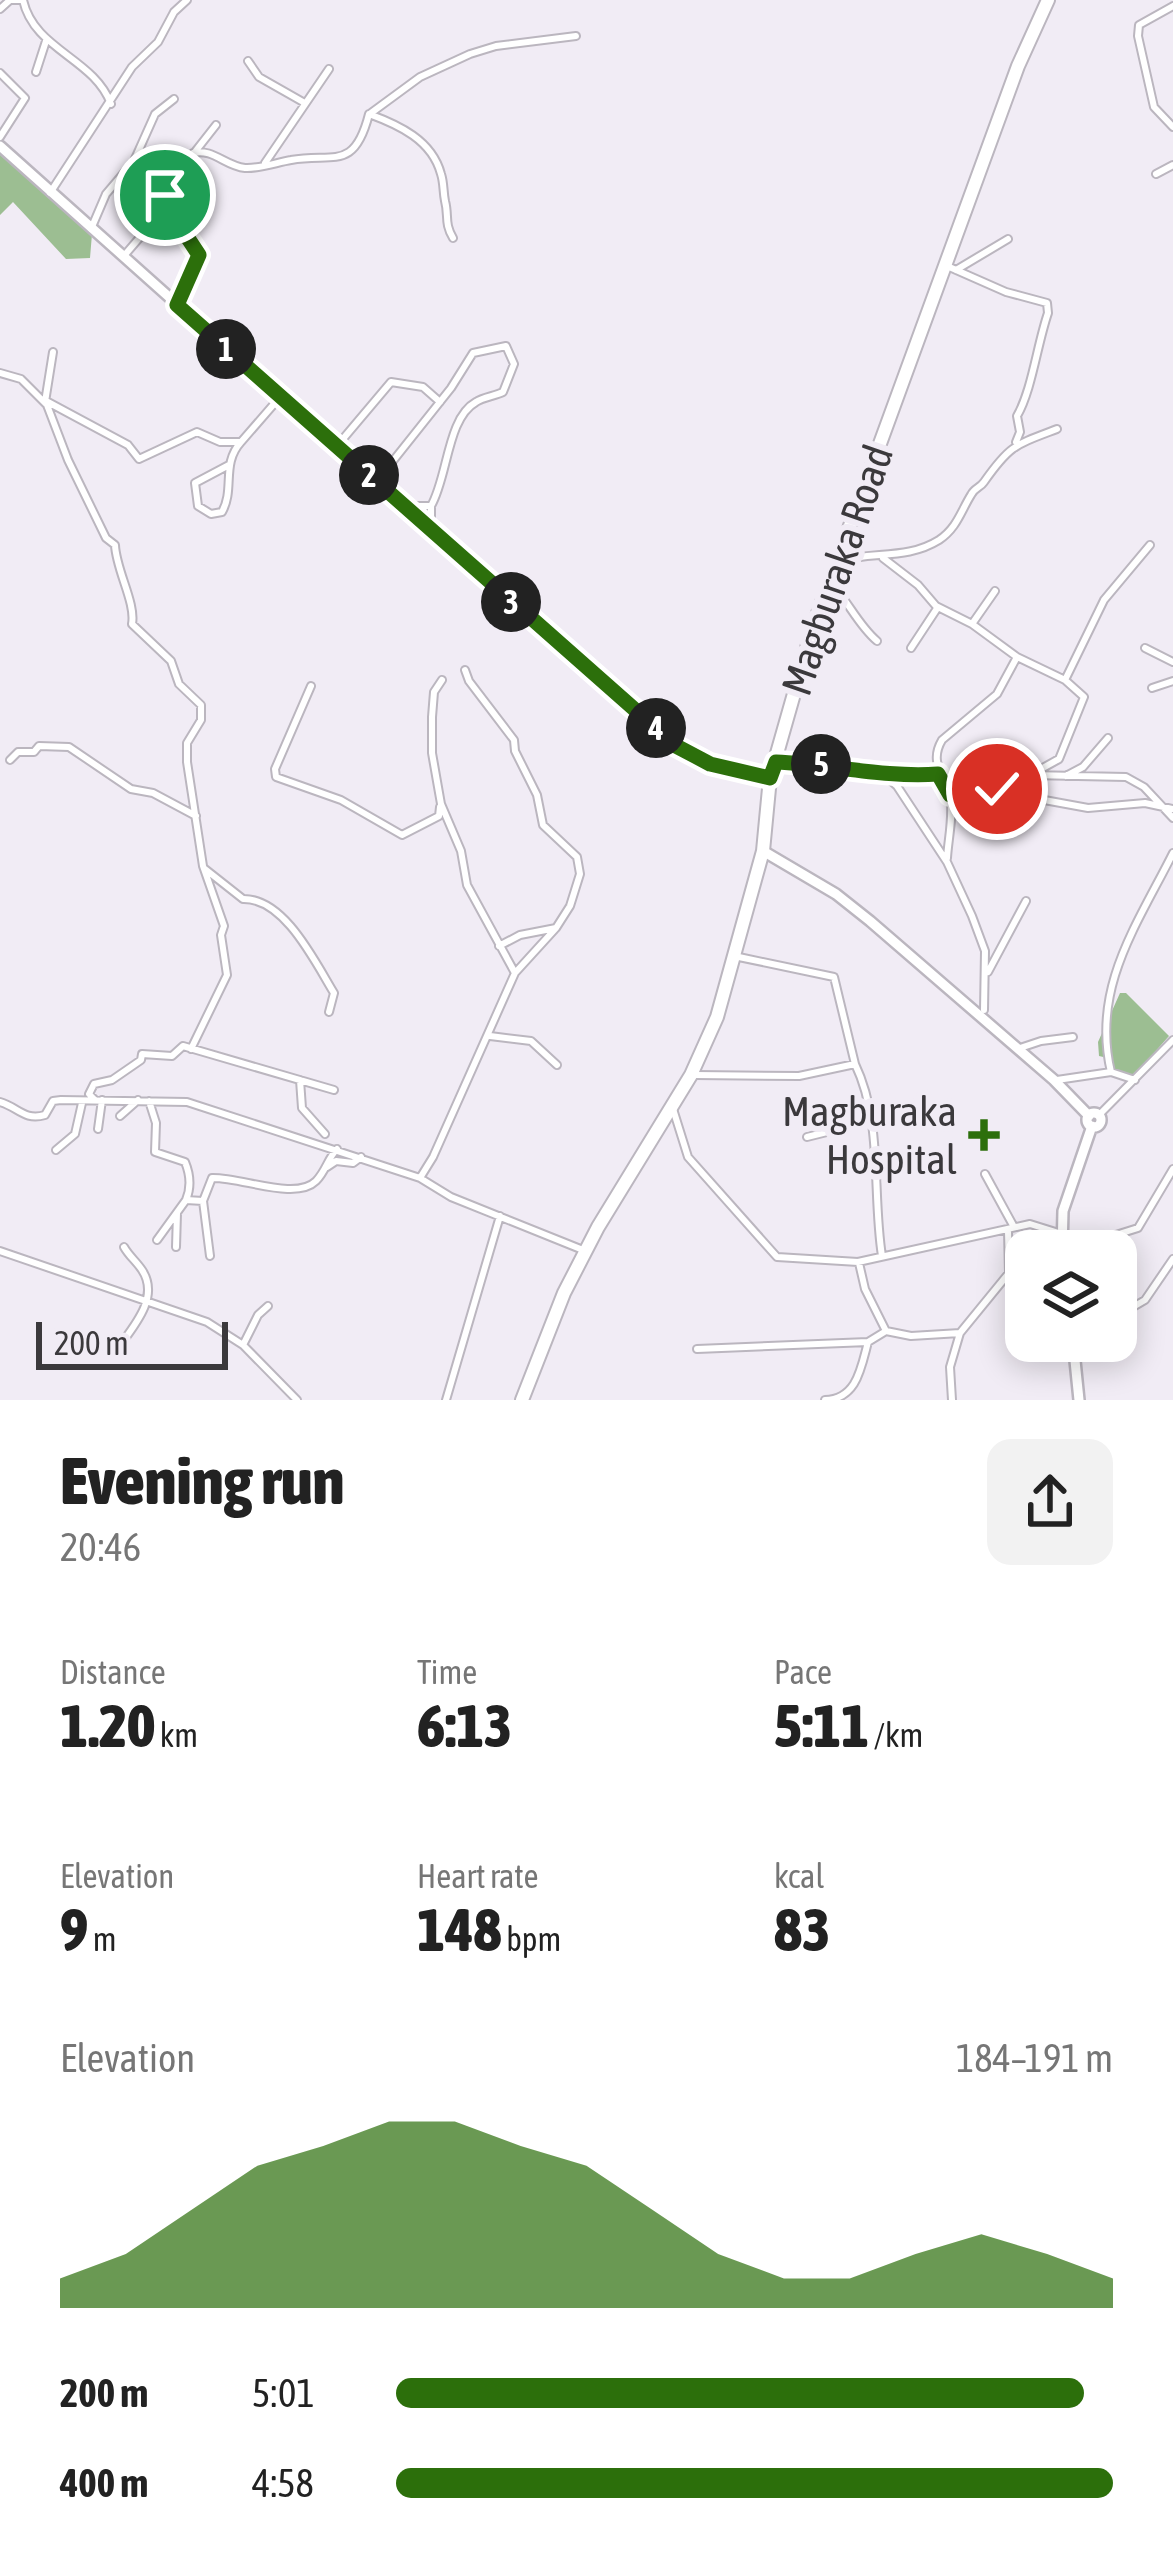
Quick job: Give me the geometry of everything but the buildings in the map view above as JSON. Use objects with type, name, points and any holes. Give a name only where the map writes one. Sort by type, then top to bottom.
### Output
[{"type":"main road","name":"Magburaka Road","points":[[522,1400],[564,1292],[691,1075],[717,1017],[763,851],[770,778],[836,562],[952,268],[1018,66],[1048,0]]},
{"type":"main road","points":[[0,142],[50,193],[676,746],[710,764],[770,778]]},
{"type":"main road","points":[[763,851],[836,894],[1094,1119],[1063,1211],[1062,1230]]},
{"type":"main road","points":[[1075,1362],[1079,1400]]},
{"type":"street","points":[[0,9],[10,0],[22,0],[30,21],[46,41],[96,79],[111,104]]},
{"type":"street","points":[[50,193],[132,67],[158,42],[174,12],[188,0]]},
{"type":"street","points":[[1173,6],[1144,20],[1138,36],[1154,106],[1173,128]]},
{"type":"street","points":[[363,134],[369,114],[420,77],[496,46],[576,36]]},
{"type":"street","points":[[36,72],[46,41]]},
{"type":"street","points":[[248,61],[259,77],[303,102]]},
{"type":"street","points":[[266,163],[329,69]]},
{"type":"street","points":[[0,74],[25,98],[0,142]]},
{"type":"street","points":[[92,229],[106,194],[134,160],[155,114],[174,99]]},
{"type":"street","points":[[369,114],[410,133],[429,150],[444,178],[445,225],[453,238]]},
{"type":"street","points":[[193,153],[203,150],[247,168],[294,159],[330,160],[348,152],[363,134],[385,120]]},
{"type":"street","points":[[123,257],[216,125]]},
{"type":"street","points":[[1156,174],[1173,165]]},
{"type":"street","points":[[165,195],[168,208],[199,255],[177,305]]},
{"type":"street","points":[[952,268],[1008,239]]},
{"type":"street","points":[[883,557],[921,548],[945,535],[966,511],[971,493],[1020,432],[1017,416],[1027,399],[1047,303],[1006,292],[952,268]]},
{"type":"street","points":[[377,482],[473,353],[506,346],[514,364],[503,392],[477,400],[452,435],[442,483],[431,506],[431,530]]},
{"type":"street","points":[[53,352],[45,402],[106,538],[115,545],[134,616],[132,624],[171,661],[179,683],[201,705],[201,720],[187,743],[203,866],[224,926],[227,975],[191,1049]]},
{"type":"street","points":[[0,373],[21,380],[45,402],[128,445],[139,459],[197,432],[220,442],[241,442]]},
{"type":"street","points":[[337,446],[391,382],[423,387],[440,402]]},
{"type":"street","points":[[229,465],[195,483],[199,506],[211,514],[222,512],[230,499],[229,465],[241,442],[279,399],[285,401]]},
{"type":"street","points":[[1016,442],[1057,429]]},
{"type":"street","points":[[405,506],[431,506]]},
{"type":"street","points":[[1065,680],[1104,600],[1150,544]]},
{"type":"street","points":[[836,562],[866,553],[883,557],[938,607],[972,624],[1017,657],[1065,680],[1084,697],[1059,759],[1030,775]]},
{"type":"street","points":[[830,581],[857,614],[862,628],[877,641]]},
{"type":"street","points":[[972,624],[995,591]]},
{"type":"street","points":[[911,648],[938,607]]},
{"type":"street","points":[[1145,648],[1173,662]]},
{"type":"street","points":[[947,862],[950,795],[938,774],[936,750],[998,694],[1017,657]]},
{"type":"street","points":[[420,1178],[434,1157],[515,973],[556,928],[570,906],[580,874],[578,857],[544,825],[514,740],[465,670]]},
{"type":"street","points":[[439,816],[432,717],[434,692],[442,680]]},
{"type":"street","points":[[1152,688],[1173,681]]},
{"type":"street","points":[[311,686],[274,769],[276,777],[340,800],[401,835],[439,816]]},
{"type":"street","points":[[1057,776],[1083,767],[1108,737]]},
{"type":"street","points":[[10,760],[18,752],[34,752],[39,746],[69,747],[131,789],[153,793],[196,816]]},
{"type":"street","points":[[776,762],[904,776],[938,774]]},
{"type":"street","points":[[878,770],[897,787],[947,862],[985,951],[985,1010]]},
{"type":"street","points":[[950,795],[956,788],[980,781],[1030,775],[1126,777],[1170,812]]},
{"type":"street","points":[[980,781],[1016,795],[1069,805],[1101,808],[1145,803],[1170,812]]},
{"type":"street","points":[[440,804],[461,850],[467,885],[515,973]]},
{"type":"street","points":[[439,816],[449,824]]},
{"type":"street","points":[[1112,1072],[1104,1032],[1109,993],[1122,951],[1173,853]]},
{"type":"street","points":[[203,866],[243,899],[254,898],[276,908],[334,992],[329,1012]]},
{"type":"street","points":[[987,975],[1026,901]]},
{"type":"street","points":[[499,946],[520,935],[556,928]]},
{"type":"street","points":[[985,951],[999,955]]},
{"type":"street","points":[[734,956],[830,973],[837,983],[872,1121],[882,1256]]},
{"type":"street","points":[[490,1036],[531,1041],[557,1065]]},
{"type":"street","points":[[1017,1049],[1073,1037]]},
{"type":"street","points":[[1094,1119],[1173,1040]]},
{"type":"street","points":[[99,1100],[89,1094],[94,1084],[112,1080],[141,1060],[142,1054],[172,1056],[179,1047],[266,1067],[334,1090]]},
{"type":"street","points":[[691,1075],[799,1076],[855,1064]]},
{"type":"street","points":[[1054,1080],[1112,1072],[1135,1080]]},
{"type":"street","points":[[300,1081],[302,1108],[325,1134]]},
{"type":"street","points":[[98,1129],[99,1100]]},
{"type":"street","points":[[120,1116],[138,1100]]},
{"type":"street","points":[[0,1102],[27,1118],[45,1115],[52,1101],[187,1102],[420,1178],[452,1197],[586,1252]]},
{"type":"street","points":[[149,1101],[157,1123],[155,1152],[185,1162],[190,1189],[157,1240]]},
{"type":"street","points":[[56,1150],[75,1135],[82,1103]]},
{"type":"street","points":[[672,1108],[688,1157],[777,1257],[858,1262],[1030,1224],[1040,1230]]},
{"type":"street","points":[[807,1137],[872,1121]]},
{"type":"street","points":[[327,1166],[337,1149]]},
{"type":"street","points":[[206,1253],[203,1201],[212,1178],[302,1190],[314,1185],[327,1166],[336,1161],[353,1163],[361,1157]]},
{"type":"street","points":[[1132,1230],[1138,1228],[1173,1169]]},
{"type":"street","points":[[952,1400],[950,1367],[960,1333],[1009,1273],[1011,1229],[985,1174]]},
{"type":"street","points":[[190,1189],[203,1201]]},
{"type":"street","points":[[186,1200],[203,1201]]},
{"type":"street","points":[[176,1213],[176,1247]]},
{"type":"street","points":[[446,1400],[500,1216]]},
{"type":"street","points":[[78,1334],[118,1348],[148,1300],[145,1276],[124,1247]]},
{"type":"street","points":[[0,1251],[207,1322],[243,1345],[297,1400]]},
{"type":"street","points":[[1137,1305],[1173,1259]]},
{"type":"street","points":[[858,1262],[886,1331]]},
{"type":"street","points":[[243,1345],[268,1306]]},
{"type":"street","points":[[698,1349],[868,1342],[886,1331],[911,1336],[960,1333]]},
{"type":"street","points":[[825,1400],[847,1393],[859,1379],[868,1342]]},
{"type":"green space","points":[[0,153],[92,234],[90,258],[66,259],[13,202],[0,215]]},
{"type":"green space","points":[[1120,993],[1126,993],[1169,1036],[1133,1077],[1112,1068],[1112,1059],[1099,1056],[1098,1042]]},
{"type":"place","name":"Magburaka Hospital","points":[[984,1135]]},
{"type":"route","points":[[165,195],[168,208],[199,255],[177,305],[676,746],[710,764],[770,778],[776,762],[819,764],[904,776],[938,774],[950,795],[964,784],[980,781],[997,789]]}]
